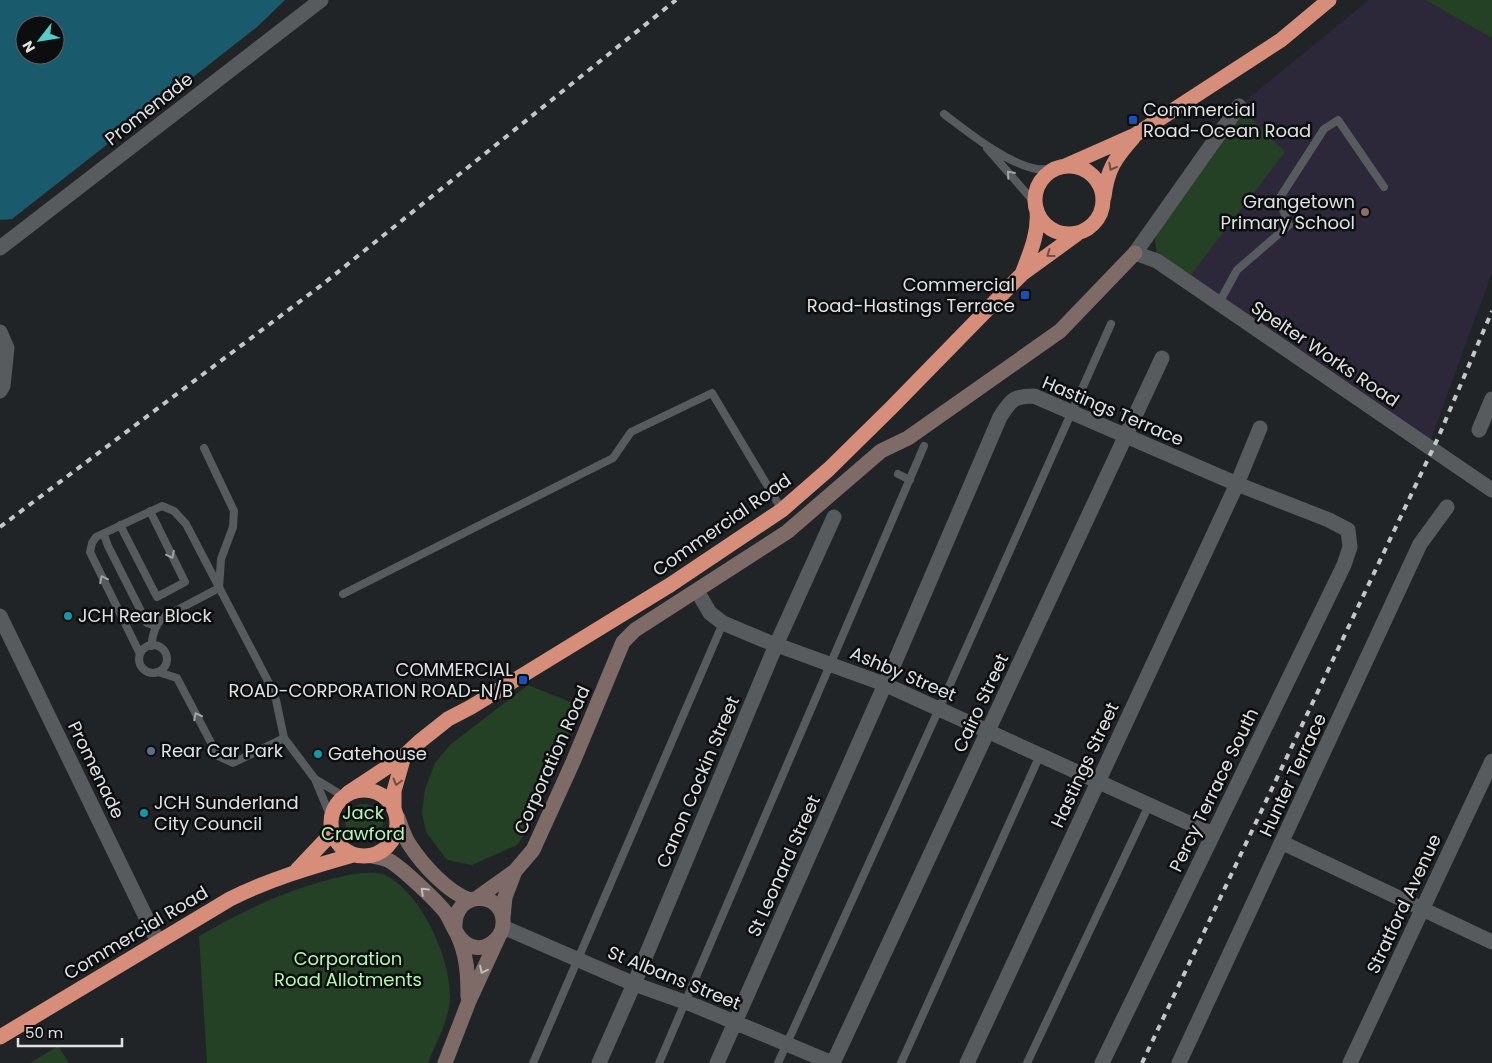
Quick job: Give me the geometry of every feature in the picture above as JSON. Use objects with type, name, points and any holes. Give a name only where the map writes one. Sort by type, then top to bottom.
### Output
[{"type":"highway","points":[[1135,135],[1118,155],[1110,169],[1106,179],[1101,213],[1094,224],[1077,234],[1056,232],[1046,225],[1036,207],[1036,191],[1039,184],[1050,172],[1135,135],[1281,40],[1330,0]]},
{"type":"highway","points":[[1061,167],[1075,166],[1086,170],[1098,181],[1103,194],[1103,206]]},
{"type":"highway","name":"Commercial Road","points":[[1022,274],[1036,236],[1038,220],[1036,207]]},
{"type":"highway","name":"Commercial Road","points":[[346,795],[404,756],[448,719],[471,708],[670,586],[782,510],[829,469],[1022,274],[1077,234]]},
{"type":"highway","points":[[396,813],[383,795],[372,790],[359,790],[346,795],[334,807],[331,826],[336,842],[353,855],[372,856],[382,852],[393,840],[397,829],[396,813],[394,791],[404,756]]},
{"type":"highway","name":"Commercial Road","points":[[296,871],[331,826]]},
{"type":"highway","name":"Commercial Road","points":[[0,1037],[244,892],[296,871],[353,855]]},
{"type":"street","name":"Promenade","points":[[0,248],[321,0]]},
{"type":"street","points":[[697,591],[787,532],[881,451],[908,438],[1060,332],[1135,252],[1240,106]]},
{"type":"street","name":"Spelter Works Road","points":[[1135,252],[1157,261],[1492,490]]},
{"type":"street","points":[[0,332],[7,348],[3,386],[0,391]]},
{"type":"street","name":"Cairo Street","points":[[833,1063],[1162,358]]},
{"type":"street","name":"Hastings Terrace","points":[[884,684],[1000,417],[1011,401],[1021,396],[1034,396],[1237,484],[1329,520],[1348,530]]},
{"type":"street","points":[[1478,430],[1492,398]]},
{"type":"street","name":"Hastings Street","points":[[967,1063],[1237,484],[1260,428]]},
{"type":"street","name":"Hunter Terrace","points":[[1180,1063],[1420,544],[1447,507]]},
{"type":"street","name":"Canon Cockin Street","points":[[599,1063],[776,645],[834,517]]},
{"type":"street","name":"Percy Terrace South","points":[[1102,1063],[1344,565],[1350,547],[1348,530]]},
{"type":"street","name":"Ashby Street","points":[[697,591],[710,613],[723,623],[776,645],[884,684],[1213,834]]},
{"type":"street","name":"Corporation Road","points":[[468,1000],[468,967],[454,919],[457,911],[462,904],[473,899],[515,871],[533,850],[623,642],[635,630],[697,591]]},
{"type":"street","name":"Promenade","points":[[0,616],[158,942]]},
{"type":"street","name":"St Leonard Street","points":[[717,1063],[884,684]]},
{"type":"street","name":"Stratford Avenue","points":[[1350,1063],[1492,761]]},
{"type":"street","points":[[396,813],[409,844],[433,874],[458,896],[485,899],[493,902],[500,910],[502,928]]},
{"type":"street","points":[[1283,843],[1492,942]]},
{"type":"street","name":"Corporation Road","points":[[372,856],[389,860],[403,870],[446,912],[464,942],[482,948],[491,945],[502,928]]},
{"type":"street","name":"Corporation Road","points":[[446,1063],[468,1000],[502,928],[505,897],[515,871]]},
{"type":"street","name":"St Albans Street","points":[[502,928],[634,984],[736,1022],[833,1063]]},
{"type":"lane","points":[[944,114],[985,145],[1017,162],[1037,169],[1061,167]]},
{"type":"lane","points":[[1219,304],[1237,270],[1289,225],[1278,199],[1324,128],[1338,120],[1384,187]]},
{"type":"lane","points":[[985,145],[1036,207]]},
{"type":"lane","points":[[778,1063],[1111,324]]},
{"type":"lane","points":[[343,594],[612,458],[631,432],[712,393],[782,510]]},
{"type":"lane","points":[[659,1063],[924,446]]},
{"type":"lane","points":[[204,448],[234,511],[233,527],[222,559],[219,588]]},
{"type":"lane","points":[[898,474],[910,480]]},
{"type":"lane","points":[[284,738],[233,763],[218,756],[177,678],[158,672],[150,673],[143,668],[140,654],[90,552],[96,537],[104,535],[120,525],[162,506],[174,511],[186,524],[269,683],[276,700],[284,738],[314,779],[331,826]]},
{"type":"lane","points":[[120,525],[157,597],[185,582],[150,511]]},
{"type":"lane","points":[[104,535],[148,623],[156,626]]},
{"type":"lane","points":[[151,646],[156,626],[162,618],[219,588]]},
{"type":"lane","points":[[533,1063],[723,623]]},
{"type":"lane","points":[[140,654],[145,648],[151,646],[160,647],[164,650],[167,658],[165,666],[158,672]]},
{"type":"lane","points":[[901,1063],[1040,755]]},
{"type":"lane","points":[[314,779],[346,795]]},
{"type":"lane","points":[[1027,1063],[1148,805]]},
{"type":"shaded area","name":"Grangetown Primary School","points":[[1369,0],[1425,0],[1492,38],[1492,272],[1428,447],[1185,281],[1239,106]]},
{"type":"green space","points":[[1425,0],[1492,0],[1492,38]]},
{"type":"green space","points":[[1239,106],[1285,152],[1186,281],[1157,261],[1154,227]]},
{"type":"green space","points":[[528,685],[580,706],[527,831],[517,845],[472,865],[447,860],[426,832],[422,813],[425,789],[435,763],[450,745]]},
{"type":"green space","name":"Jack Crawford","points":[[364,804],[378,809],[383,823],[378,837],[364,842],[350,837],[345,823],[350,809]]},
{"type":"green space","name":"Corporation Road Allotments","points":[[361,873],[383,874],[410,895],[431,927],[439,946],[449,982],[450,998],[445,1023],[428,1063],[207,1063],[199,936],[238,915],[297,889]]},
{"type":"green space","points":[[58,1046],[69,1063],[30,1063]]},
{"type":"water","points":[[0,0],[285,0],[257,27],[12,219],[0,220]]},
{"type":"railway","points":[[0,527],[323,284],[676,0]]},
{"type":"railway","points":[[1142,1063],[1438,438],[1492,311]]},
{"type":"place","name":"Commercial Road-Ocean Road","points":[[1133,120]]},
{"type":"place","name":"Grangetown Primary School","points":[[1365,212]]},
{"type":"place","name":"Commercial Road-Hastings Terrace","points":[[1025,295]]},
{"type":"place","name":"JCH Rear Block","points":[[68,616]]},
{"type":"place","name":"COMMERCIAL ROAD-CORPORATION ROAD-N/B","points":[[523,680]]},
{"type":"place","name":"Rear Car Park","points":[[151,751]]},
{"type":"place","name":"Gatehouse","points":[[318,754]]},
{"type":"place","name":"JCH Sunderland City Council","points":[[144,813]]}]
